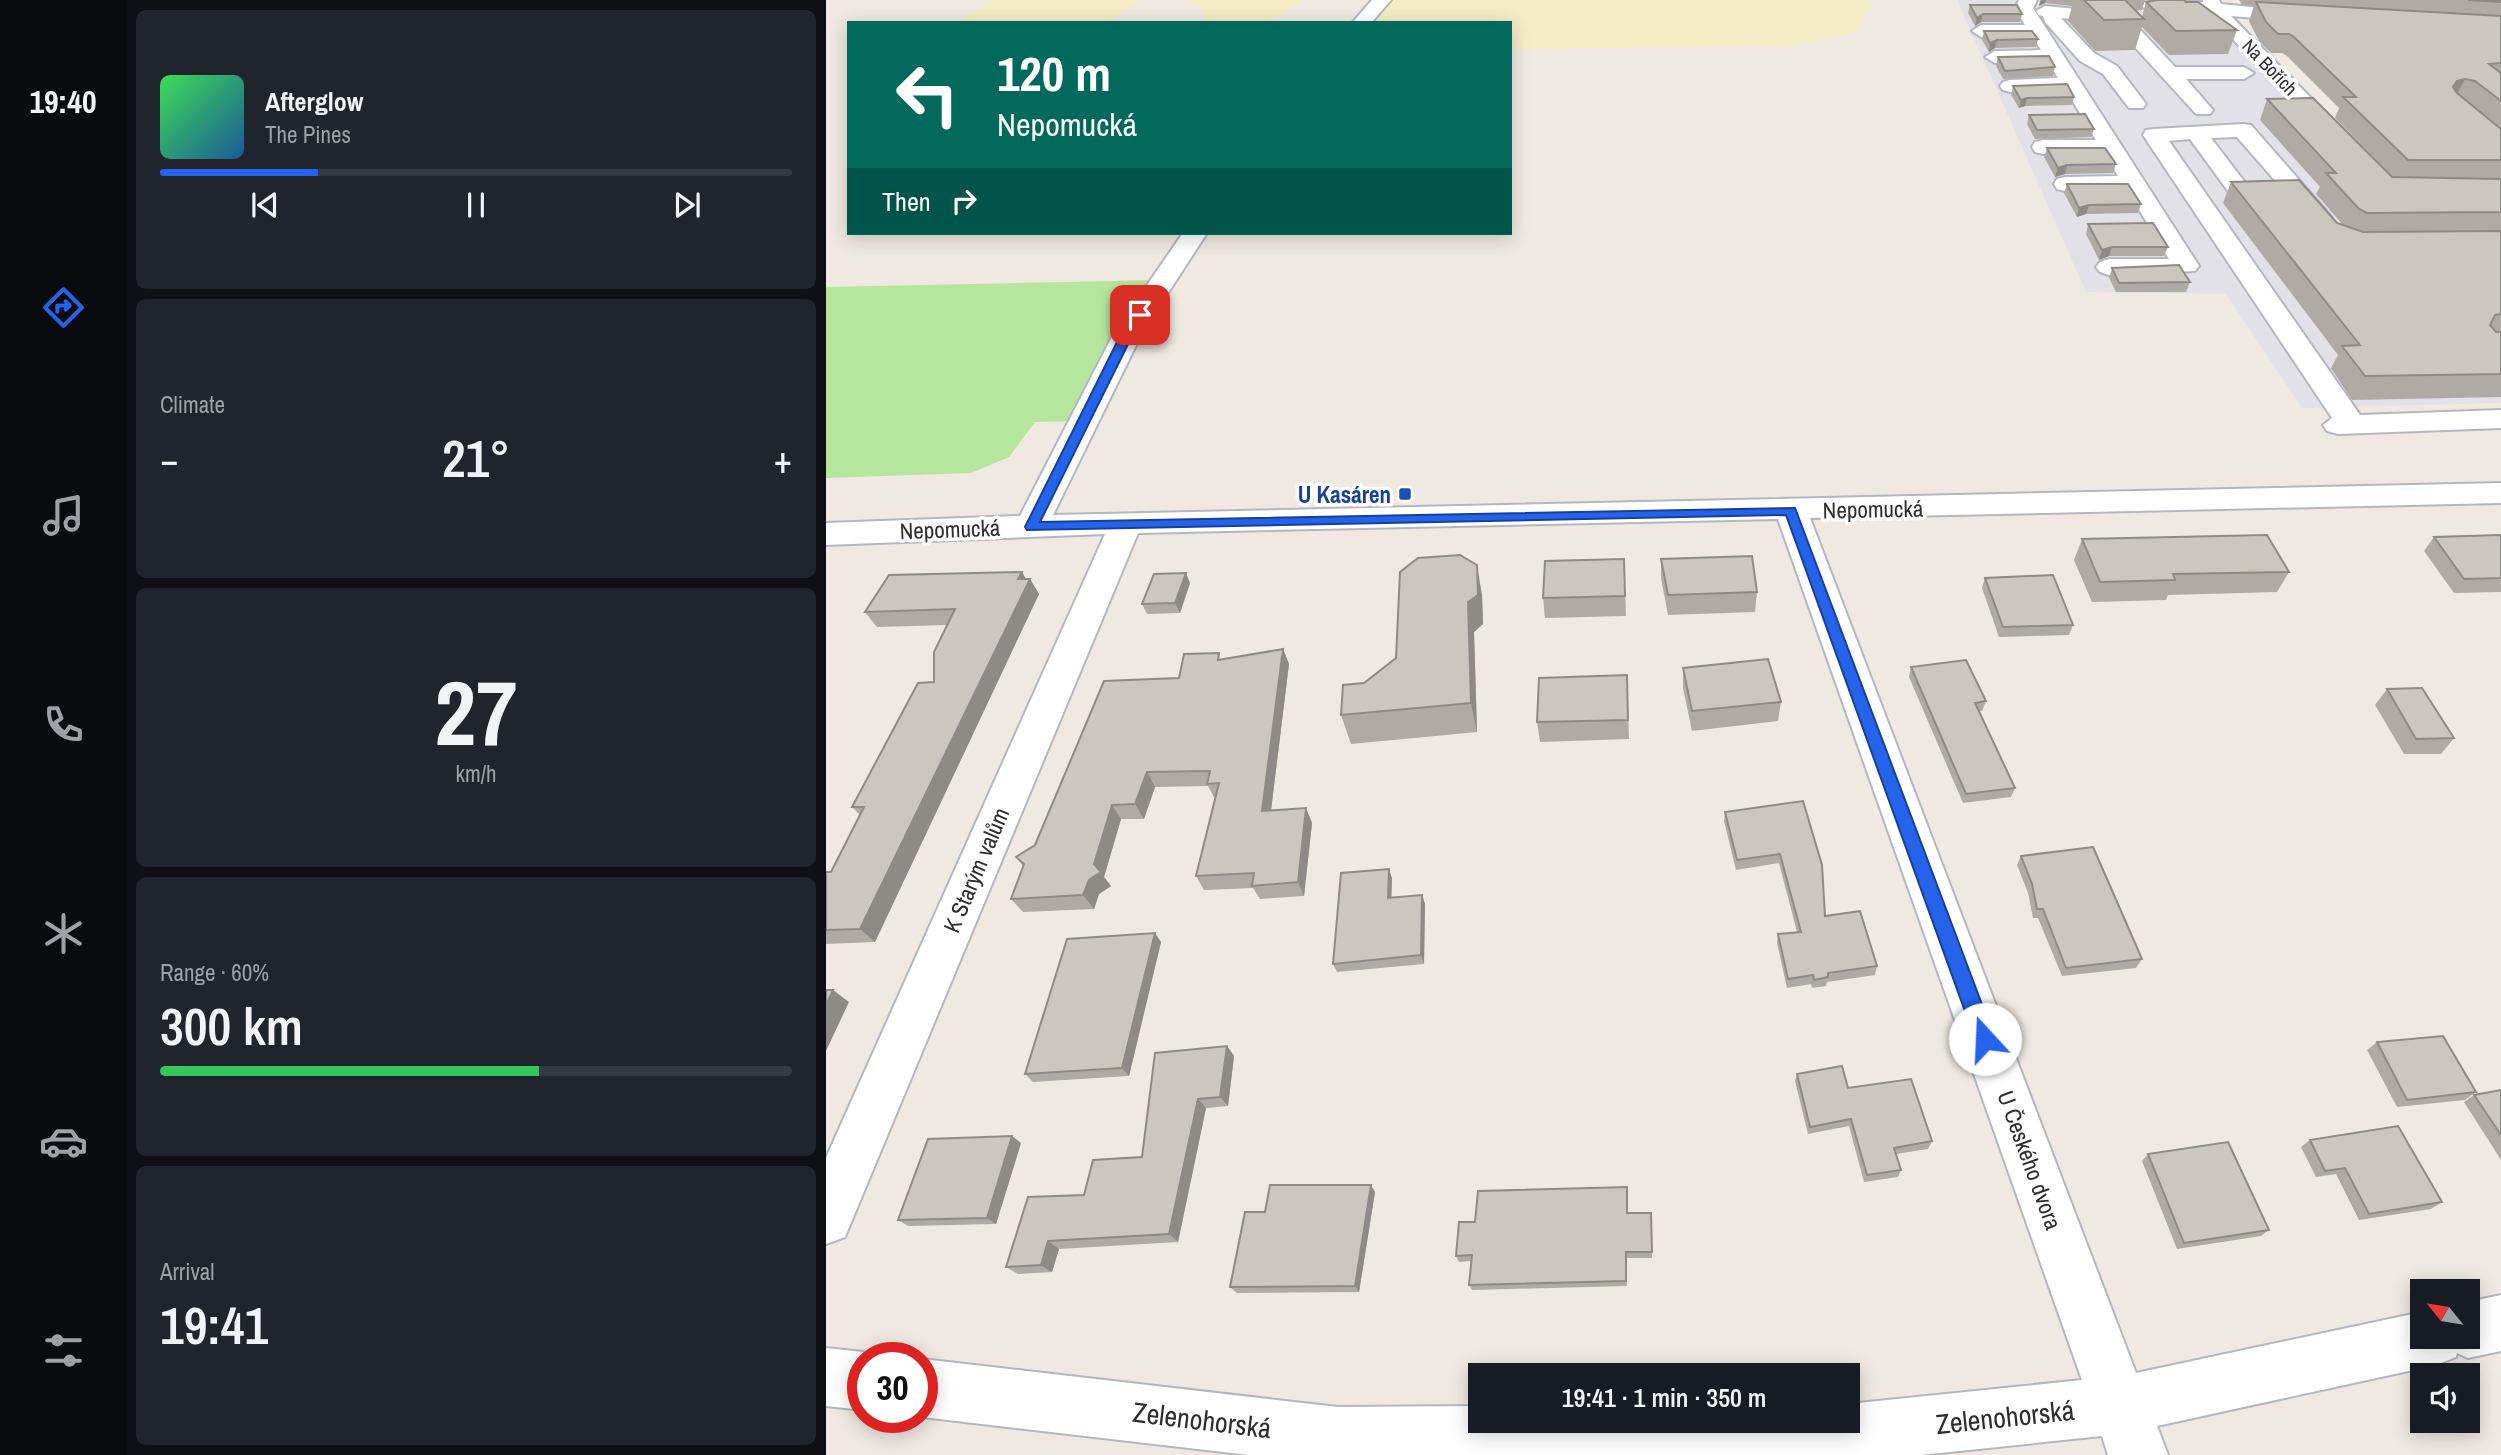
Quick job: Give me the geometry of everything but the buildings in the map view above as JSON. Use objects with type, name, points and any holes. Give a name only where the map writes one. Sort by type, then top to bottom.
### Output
[{"type":"street","points":[[1363,21],[1382,0]]},
{"type":"street","points":[[2021,5],[2134,183],[2147,223],[2186,266],[2109,267]]},
{"type":"street","points":[[2136,104],[2110,70],[2087,57],[2045,11],[2120,9],[2212,13],[2213,5],[2316,18]]},
{"type":"street","name":"Na Bořích","points":[[2213,5],[2351,151]]},
{"type":"street","points":[[2120,9],[2168,73],[2241,193]]},
{"type":"street","points":[[1982,31],[2038,30]]},
{"type":"street","points":[[1995,57],[2054,56]]},
{"type":"street","points":[[2168,73],[2244,73]]},
{"type":"street","points":[[2010,86],[2072,84]]},
{"type":"street","points":[[2064,115],[2091,114]]},
{"type":"street","points":[[2338,238],[2243,130],[2199,121],[2154,135],[2345,425],[2501,419]]},
{"type":"street","points":[[2043,147],[2111,146]]},
{"type":"street","points":[[2065,184],[2134,183]]},
{"type":"street","points":[[2191,194],[2296,192]]},
{"type":"street","points":[[1031,527],[1128,332],[1194,235]]},
{"type":"street","name":"Nepomucká","points":[[826,534],[1126,523],[1791,511],[2501,493]]},
{"type":"street","name":"U Českého dvora","points":[[1791,511],[2129,1430]]},
{"type":"street","name":"K Starým valům","points":[[826,1218],[1126,523]]},
{"type":"street","points":[[2480,1327],[2501,1323]]},
{"type":"street","name":"Zelenohorská","points":[[938,1390],[1338,1436],[1567,1444],[1841,1434],[2129,1430],[2410,1345]]},
{"type":"street","points":[[826,1377],[847,1379]]},
{"type":"shaded area","points":[[1957,0],[2201,0],[2389,201],[2501,201],[2501,403],[2302,408],[2226,294],[2086,292]]},
{"type":"green space","points":[[1164,280],[1086,421],[1035,422],[1009,457],[971,473],[826,478],[826,287]]},
{"type":"sand","points":[[994,0],[1140,0],[1111,21],[958,21]]},
{"type":"sand","points":[[1184,0],[1301,0],[1290,10],[1263,21],[1205,21],[1202,7]]},
{"type":"sand","points":[[1382,0],[1867,0],[1872,6],[1855,33],[1788,46],[1512,49],[1512,21],[1364,21]]},
{"type":"place","name":"U Kasáren","points":[[1405,494]]},
{"type":"route","points":[[1140,315],[1128,332],[1031,527],[1791,511],[1985,1039]]}]
